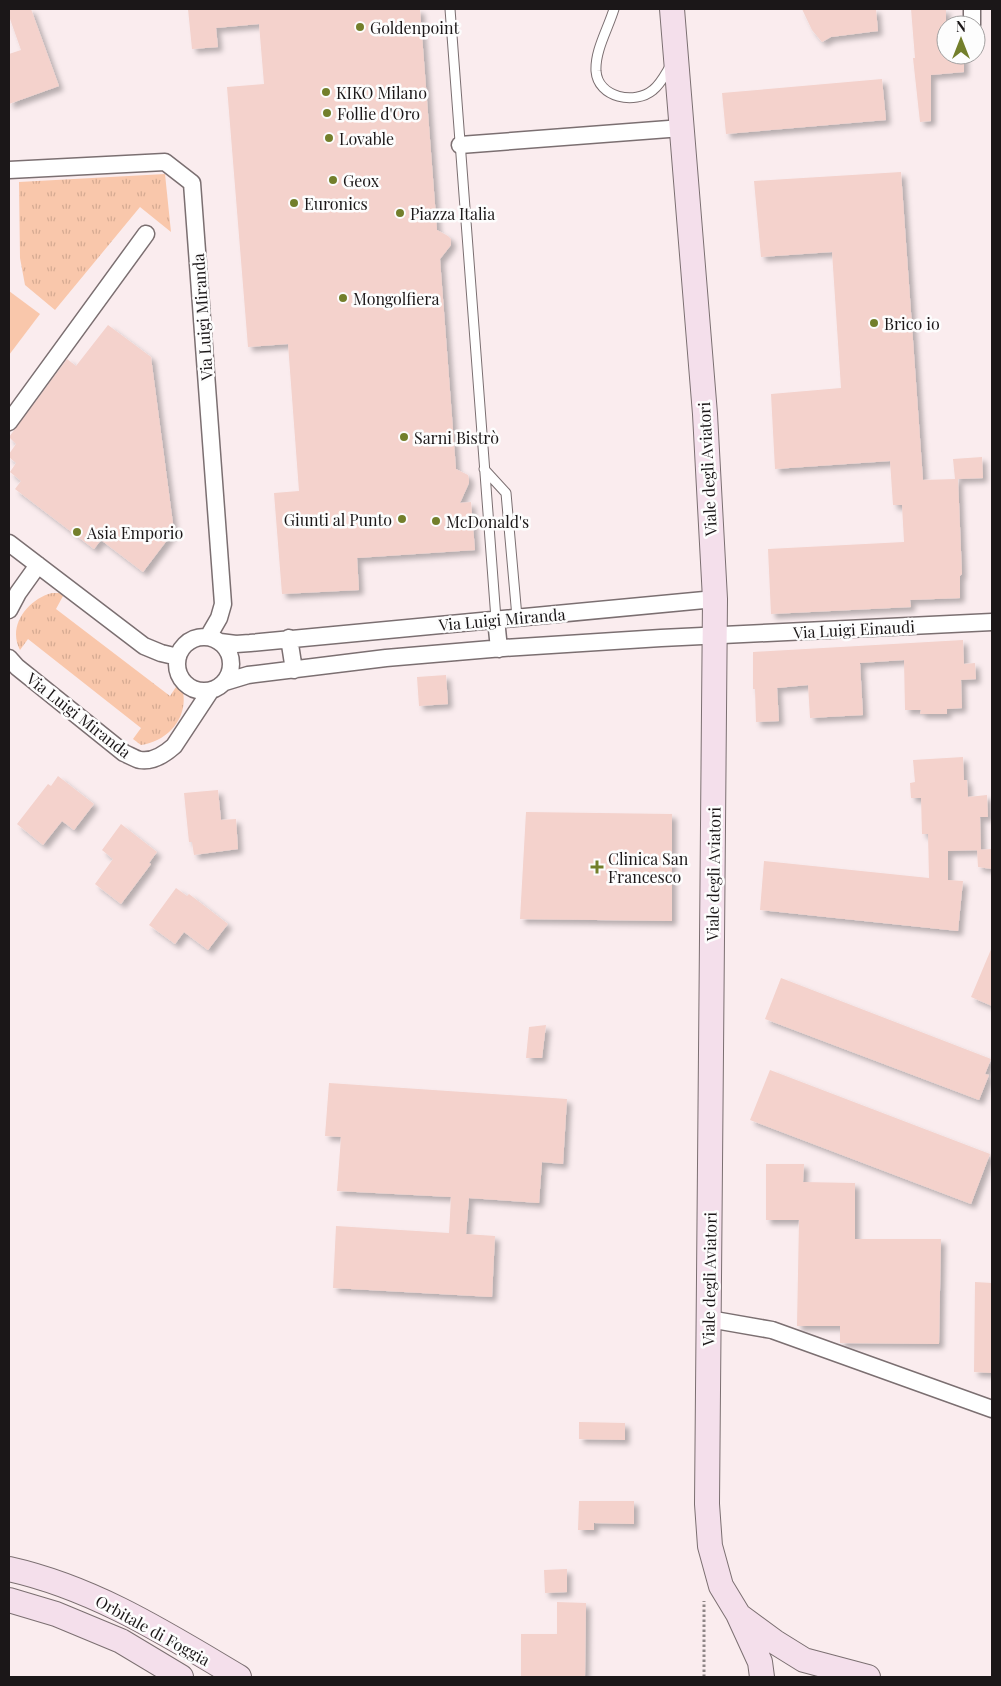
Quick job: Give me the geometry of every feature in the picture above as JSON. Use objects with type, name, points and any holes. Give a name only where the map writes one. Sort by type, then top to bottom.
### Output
[{"type":"main road","name":"Viale degli Aviatori","points":[[672,9],[705,414],[715,599],[707,1504],[710,1546],[721,1586],[738,1614],[760,1662],[762,1677]]},
{"type":"main road","name":"Orbitale di Foggia","points":[[9,1569],[32,1574],[96,1598],[151,1624],[239,1677]]},
{"type":"main road","name":"Orbitale di Foggia","points":[[9,1600],[56,1614],[121,1640],[181,1677]]},
{"type":"main road","name":"Viale degli Aviatori","points":[[738,1614],[775,1642],[804,1660],[868,1677]]},
{"type":"street","points":[[460,145],[682,128]]},
{"type":"street","name":"Via Luigi Miranda","points":[[9,170],[165,162],[192,183],[223,604],[214,640],[236,644],[715,599]]},
{"type":"street","points":[[9,422],[146,234]]},
{"type":"street","points":[[9,543],[144,646],[178,657]]},
{"type":"street","points":[[9,610],[18,593],[38,565]]},
{"type":"street","points":[[496,619],[499,649]]},
{"type":"street","name":"Via Luigi Einaudi","points":[[715,635],[992,622]]},
{"type":"street","name":"Via Luigi Miranda","points":[[225,682],[248,675],[386,658],[715,635]]},
{"type":"street","points":[[289,638],[294,670]]},
{"type":"street","points":[[193,639],[214,640],[226,648],[230,656],[229,674],[225,682],[211,690],[200,691],[191,688],[179,675],[178,657],[186,644],[193,639]]},
{"type":"street","name":"Via Luigi Miranda","points":[[9,658],[17,667],[124,753],[139,760],[152,759],[168,752],[174,746],[211,690]]},
{"type":"street","points":[[708,1319],[772,1330],[992,1410]]},
{"type":"lane","points":[[450,9],[496,619]]},
{"type":"lane","points":[[614,9],[596,60],[596,74],[600,84],[609,93],[623,98],[638,98],[654,90],[676,56]]},
{"type":"lane","points":[[484,469],[506,493],[517,617]]},
{"type":"green space","points":[[165,174],[171,232],[140,207],[55,310],[25,285],[20,258],[19,182]]},
{"type":"green space","points":[[9,291],[40,314],[9,355]]},
{"type":"green space","points":[[52,593],[59,593],[63,596],[56,609],[170,696],[176,687],[182,688],[183,708],[175,726],[168,733],[151,743],[141,745],[133,739],[141,728],[28,639],[20,650],[16,632],[22,615],[35,601]]},
{"type":"building","points":[[9,9],[31,9],[59,86],[9,104],[9,54],[21,50],[9,16]]},
{"type":"building","name":"Mongolfiera","points":[[188,9],[420,9],[437,230],[451,239],[451,245],[440,259],[456,469],[468,475],[469,479],[460,503],[471,502],[475,550],[357,558],[359,590],[282,594],[274,493],[299,491],[288,344],[248,347],[227,87],[264,84],[259,24],[216,28],[218,47],[192,49]]},
{"type":"building","points":[[802,9],[876,9],[878,31],[831,37],[822,42],[812,30]]},
{"type":"building","points":[[911,9],[946,9],[946,15],[936,15],[936,65],[964,65],[964,72],[931,75],[931,121],[920,122],[913,58],[915,58]]},
{"type":"building","points":[[882,79],[886,120],[726,134],[722,93]]},
{"type":"building","name":"Brico io","points":[[901,172],[923,480],[955,479],[953,459],[982,457],[983,478],[958,479],[962,574],[960,576],[960,598],[910,600],[911,607],[771,614],[768,549],[904,542],[902,505],[893,505],[890,461],[775,469],[771,394],[841,388],[832,252],[761,257],[754,181]]},
{"type":"building","points":[[108,325],[151,357],[174,531],[143,572],[101,540],[94,549],[15,489],[21,481],[10,472],[16,463],[9,457],[9,454],[16,444],[9,437],[67,359],[76,366]]},
{"type":"building","points":[[963,640],[964,664],[975,663],[976,679],[961,680],[962,708],[947,709],[947,714],[920,714],[921,710],[905,710],[904,660],[860,663],[863,715],[810,718],[808,685],[777,688],[779,721],[756,722],[755,689],[753,689],[753,652]]},
{"type":"building","points":[[446,675],[448,704],[419,706],[417,677]]},
{"type":"building","points":[[963,757],[964,780],[967,780],[968,797],[987,795],[988,817],[980,817],[981,850],[948,851],[948,880],[963,881],[958,931],[760,910],[764,861],[929,878],[928,834],[922,834],[921,798],[911,798],[910,783],[915,782],[913,760]]},
{"type":"building","points":[[58,776],[94,804],[74,830],[62,821],[43,845],[17,824],[48,784],[51,786]]},
{"type":"building","points":[[218,790],[221,820],[236,819],[238,849],[194,855],[192,842],[189,842],[184,793]]},
{"type":"building","name":"Clinica San Francesco","points":[[526,812],[672,814],[672,921],[520,919]]},
{"type":"building","points":[[121,824],[157,852],[149,863],[151,864],[121,904],[95,884],[113,859],[102,850]]},
{"type":"building","points":[[992,849],[992,869],[978,867],[977,850]]},
{"type":"building","points":[[176,888],[187,896],[189,894],[228,924],[208,950],[184,932],[175,944],[149,925]]},
{"type":"building","points":[[992,947],[992,1006],[971,997]]},
{"type":"building","points":[[781,978],[991,1059],[985,1074],[989,1075],[979,1100],[765,1019]]},
{"type":"building","points":[[546,1025],[542,1058],[526,1058],[529,1027]]},
{"type":"building","points":[[770,1070],[990,1154],[971,1204],[750,1120]]},
{"type":"building","points":[[329,1083],[567,1099],[563,1164],[542,1162],[539,1203],[469,1198],[466,1234],[495,1236],[492,1297],[333,1288],[336,1226],[449,1233],[451,1197],[337,1191],[341,1137],[325,1136]]},
{"type":"building","points":[[766,1164],[804,1164],[803,1182],[855,1183],[855,1239],[941,1239],[939,1344],[840,1343],[840,1326],[797,1326],[799,1220],[766,1220]]},
{"type":"building","points":[[975,1282],[992,1283],[992,1373],[974,1372]]},
{"type":"building","points":[[579,1422],[625,1423],[625,1440],[579,1439]]},
{"type":"building","points":[[579,1501],[634,1501],[634,1524],[594,1523],[594,1530],[578,1530]]},
{"type":"building","points":[[567,1569],[567,1592],[545,1593],[544,1570]]},
{"type":"building","points":[[557,1602],[586,1603],[585,1677],[521,1677],[521,1634],[557,1634]]},
{"type":"place","name":"Goldenpoint","points":[[360,27]]},
{"type":"place","name":"KIKO Milano","points":[[326,92]]},
{"type":"place","name":"Follie d'Oro","points":[[327,113]]},
{"type":"place","name":"Lovable","points":[[329,138]]},
{"type":"place","name":"Geox","points":[[333,180]]},
{"type":"place","name":"Euronics","points":[[294,203]]},
{"type":"place","name":"Piazza Italia","points":[[400,213]]},
{"type":"place","name":"Mongolfiera","points":[[343,298]]},
{"type":"place","name":"Brico io","points":[[874,323]]},
{"type":"place","name":"Sarni Bistrò","points":[[404,437]]},
{"type":"place","name":"Giunti al Punto","points":[[402,519]]},
{"type":"place","name":"McDonald's","points":[[436,521]]},
{"type":"place","name":"Asia Emporio","points":[[77,532]]},
{"type":"place","name":"Clinica San Francesco","points":[[597,867]]}]
